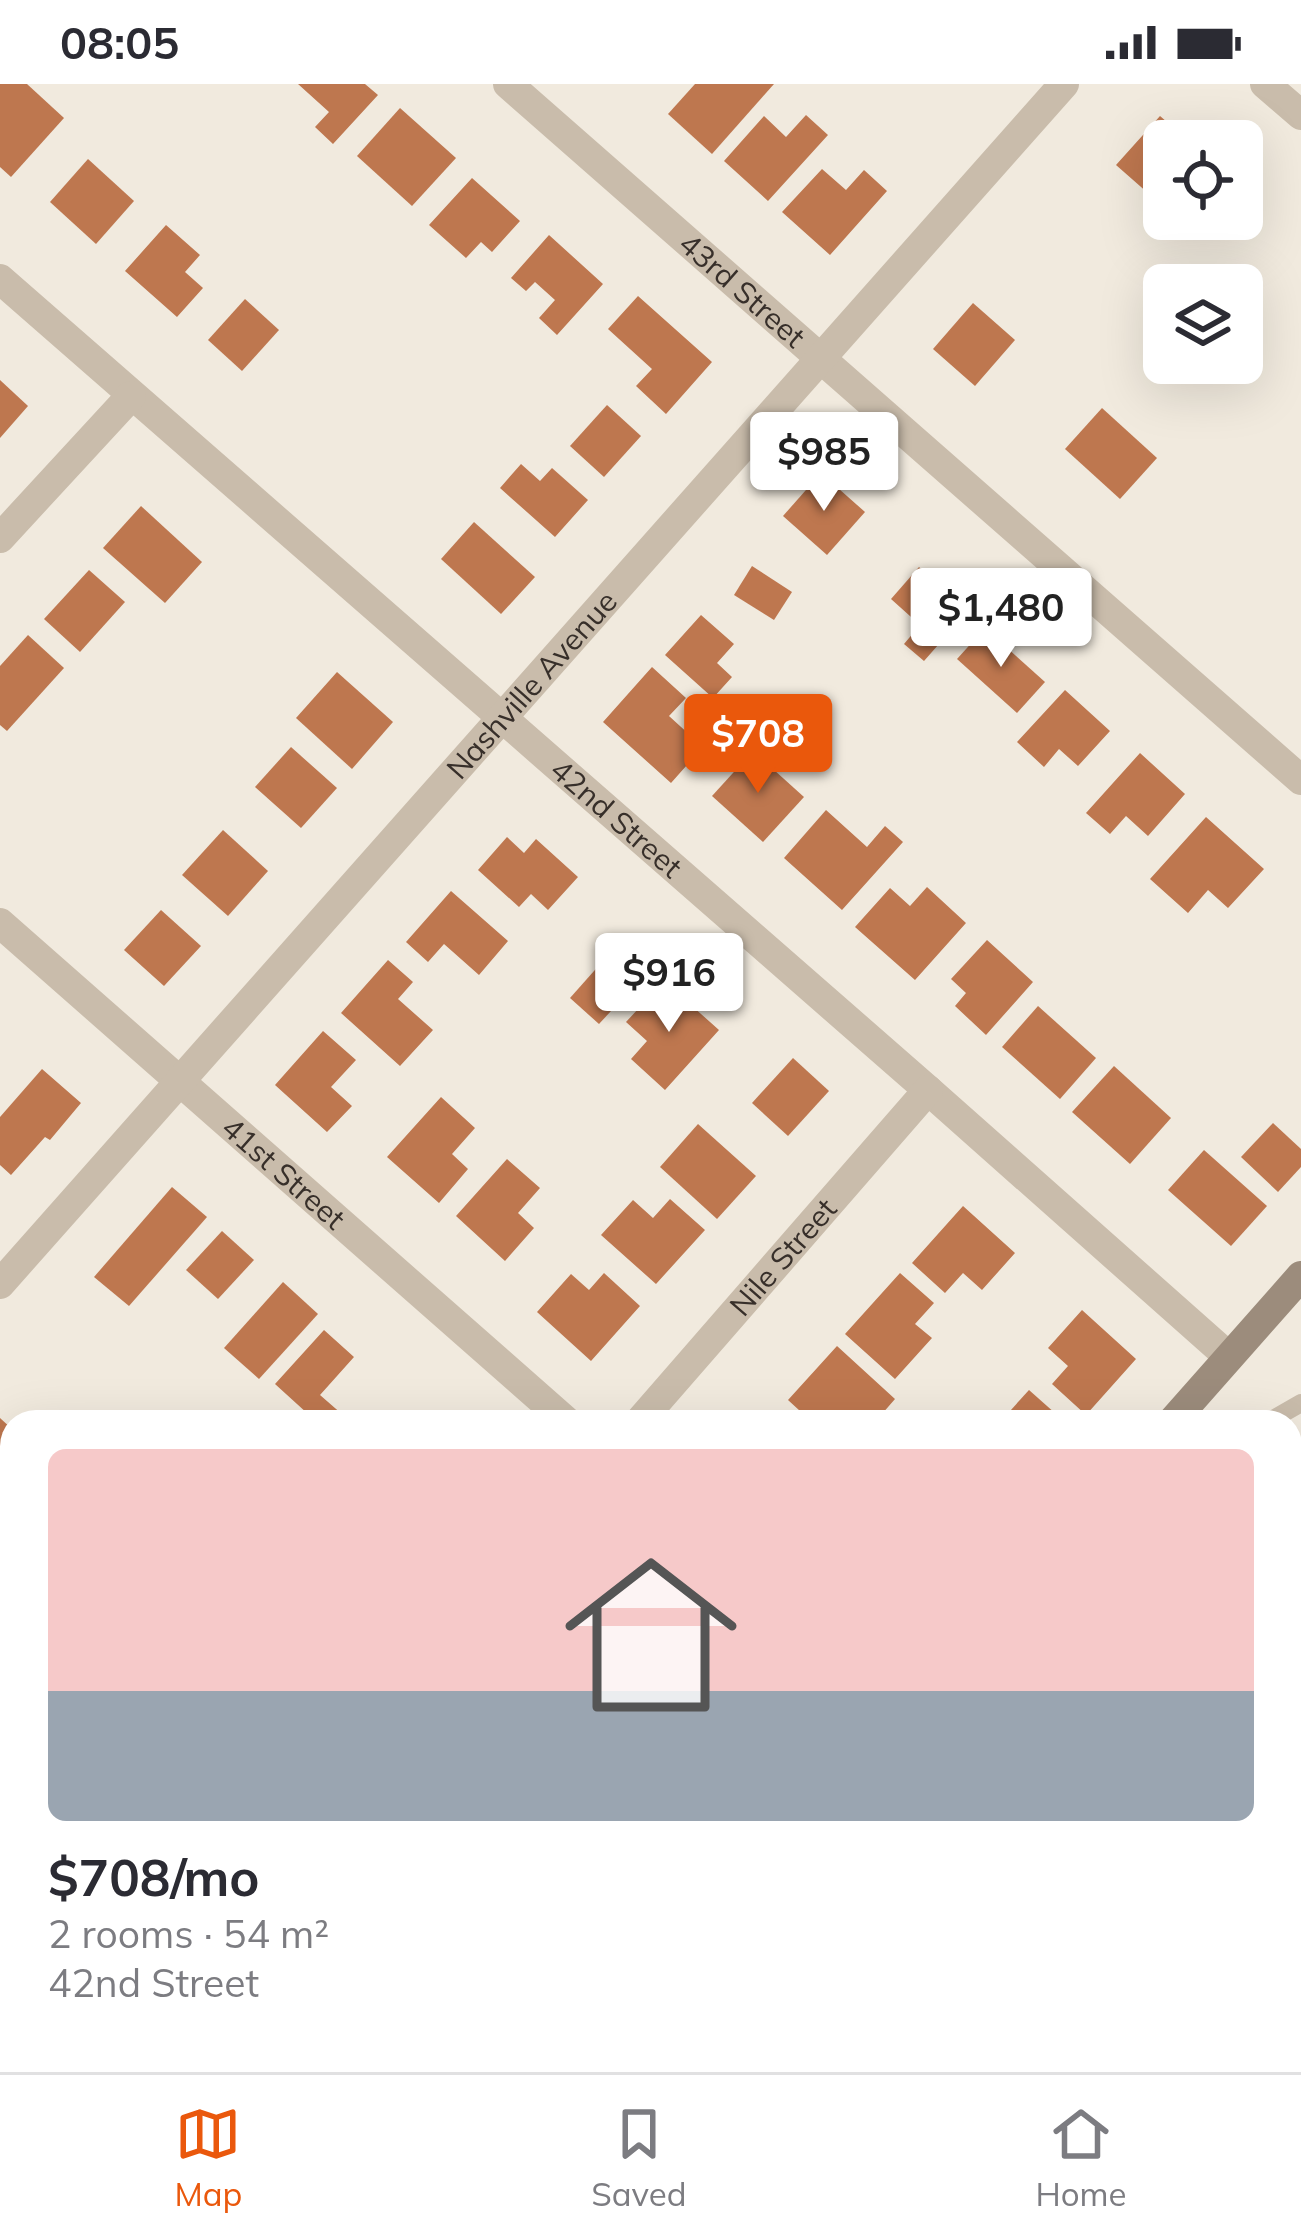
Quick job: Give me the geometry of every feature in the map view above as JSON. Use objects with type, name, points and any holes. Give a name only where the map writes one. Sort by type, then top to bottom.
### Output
[{"type":"street","name":"43rd Street","points":[[508,84],[1301,780]]},
{"type":"street","name":"Nashville Avenue","points":[[0,1285],[1064,84]]},
{"type":"street","points":[[1265,84],[1301,115]]},
{"type":"street","name":"42nd Street","points":[[0,279],[1229,1357]]},
{"type":"street","points":[[0,538],[131,396]]},
{"type":"street","name":"41st Street","points":[[0,922],[553,1410]]},
{"type":"street","name":"Nile Street","points":[[649,1410],[928,1090]]},
{"type":"street","points":[[1183,1410],[1301,1276]]},
{"type":"building","points":[[0,84],[27,84],[64,118],[11,177],[0,167]]},
{"type":"building","points":[[298,84],[365,84],[378,95],[333,144],[315,127],[329,112]]},
{"type":"building","points":[[695,84],[774,84],[712,154],[668,114]]},
{"type":"building","points":[[400,108],[456,158],[412,206],[357,156]]},
{"type":"building","points":[[806,115],[828,135],[768,201],[724,161],[764,116],[786,137]]},
{"type":"building","points":[[1143,135],[1143,189],[1116,165]]},
{"type":"building","points":[[88,159],[134,201],[96,244],[50,202]]},
{"type":"building","points":[[822,169],[846,190],[864,170],[887,191],[830,255],[782,212]]},
{"type":"building","points":[[472,178],[520,221],[492,252],[481,242],[466,258],[429,225]]},
{"type":"building","points":[[166,225],[200,255],[185,272],[203,288],[177,317],[125,271]]},
{"type":"building","points":[[549,235],[603,284],[557,335],[539,318],[555,300],[535,282],[526,291],[511,278]]},
{"type":"building","points":[[638,296],[712,362],[666,414],[636,386],[652,369],[608,329]]},
{"type":"building","points":[[245,299],[279,330],[242,371],[208,340]]},
{"type":"building","points":[[973,303],[1015,340],[975,386],[933,349]]},
{"type":"building","points":[[0,380],[28,406],[0,438]]},
{"type":"building","points":[[607,405],[641,436],[604,477],[570,446]]},
{"type":"building","points":[[1102,408],[1157,458],[1120,499],[1065,449]]},
{"type":"building","points":[[521,464],[540,481],[552,468],[588,500],[555,537],[500,488]]},
{"type":"building","points":[[821,473],[865,512],[827,555],[783,516]]},
{"type":"building","points":[[141,506],[202,562],[165,603],[103,548]]},
{"type":"building","points":[[474,522],[535,577],[501,614],[441,559]]},
{"type":"building","points":[[752,566],[792,592],[774,620],[734,595]]},
{"type":"building","points":[[919,567],[968,611],[924,661],[904,644],[920,625],[891,599]]},
{"type":"building","points":[[89,570],[125,602],[80,652],[44,619]]},
{"type":"building","points":[[701,615],[734,644],[717,663],[732,677],[713,698],[665,655]]},
{"type":"building","points":[[985,628],[1045,682],[1017,713],[957,659]]},
{"type":"building","points":[[28,635],[64,668],[7,731],[0,725],[0,666]]},
{"type":"building","points":[[652,667],[686,698],[669,716],[703,747],[671,783],[603,722]]},
{"type":"building","points":[[337,672],[393,722],[352,769],[296,718]]},
{"type":"building","points":[[1065,690],[1110,731],[1078,766],[1059,749],[1044,767],[1017,742]]},
{"type":"building","points":[[291,747],[337,788],[301,828],[255,787]]},
{"type":"building","points":[[753,751],[804,797],[763,842],[712,796]]},
{"type":"building","points":[[1140,753],[1185,794],[1148,836],[1126,816],[1110,834],[1086,813]]},
{"type":"building","points":[[826,810],[867,847],[885,826],[903,842],[842,910],[784,858]]},
{"type":"building","points":[[1206,817],[1264,869],[1228,908],[1208,890],[1188,913],[1150,879]]},
{"type":"building","points":[[223,830],[268,871],[228,916],[182,875]]},
{"type":"building","points":[[507,837],[524,853],[536,839],[578,877],[548,910],[531,894],[519,907],[478,870]]},
{"type":"building","points":[[927,887],[966,923],[915,980],[855,927],[890,888],[910,906]]},
{"type":"building","points":[[451,891],[508,941],[479,975],[444,944],[428,962],[406,942]]},
{"type":"building","points":[[161,910],[201,946],[164,986],[124,950]]},
{"type":"building","points":[[987,940],[1033,982],[986,1035],[955,1006],[966,993],[951,979]]},
{"type":"building","points":[[618,944],[648,971],[599,1024],[570,998]]},
{"type":"building","points":[[388,960],[413,982],[398,999],[433,1030],[400,1066],[341,1013]]},
{"type":"building","points":[[664,981],[719,1030],[665,1090],[631,1059],[647,1041],[626,1022]]},
{"type":"building","points":[[1038,1006],[1096,1058],[1060,1099],[1002,1047]]},
{"type":"building","points":[[323,1031],[356,1060],[331,1087],[352,1106],[327,1132],[275,1085]]},
{"type":"building","points":[[793,1058],[829,1091],[788,1136],[752,1103]]},
{"type":"building","points":[[1114,1066],[1171,1118],[1130,1164],[1072,1112]]},
{"type":"building","points":[[42,1069],[81,1103],[11,1175],[0,1165],[0,1117]]},
{"type":"building","points":[[441,1097],[475,1128],[452,1154],[468,1169],[439,1203],[387,1157]]},
{"type":"building","points":[[1273,1123],[1301,1149],[1301,1167],[1278,1192],[1241,1157]]},
{"type":"building","points":[[698,1124],[756,1176],[717,1219],[660,1167]]},
{"type":"building","points":[[1204,1150],[1267,1206],[1231,1246],[1168,1190]]},
{"type":"building","points":[[507,1159],[540,1188],[518,1213],[534,1228],[505,1261],[456,1216]]},
{"type":"building","points":[[172,1187],[207,1217],[129,1306],[94,1277]]},
{"type":"building","points":[[670,1199],[705,1230],[656,1284],[601,1235],[633,1200],[653,1218]]},
{"type":"building","points":[[963,1206],[1015,1253],[982,1290],[963,1273],[945,1293],[912,1263]]},
{"type":"building","points":[[222,1231],[254,1260],[218,1299],[186,1270]]},
{"type":"building","points":[[604,1273],[640,1306],[591,1361],[537,1312],[571,1274],[589,1290]]},
{"type":"building","points":[[900,1273],[934,1303],[915,1324],[932,1338],[895,1379],[845,1334]]},
{"type":"building","points":[[283,1282],[318,1314],[259,1379],[224,1348]]},
{"type":"building","points":[[1082,1310],[1136,1359],[1090,1410],[1081,1410],[1052,1384],[1068,1366],[1048,1348]]},
{"type":"building","points":[[324,1330],[354,1357],[320,1395],[337,1410],[304,1410],[275,1384]]},
{"type":"building","points":[[837,1346],[895,1399],[885,1410],[799,1410],[788,1400]]},
{"type":"building","points":[[1029,1390],[1052,1410],[1011,1410]]}]
